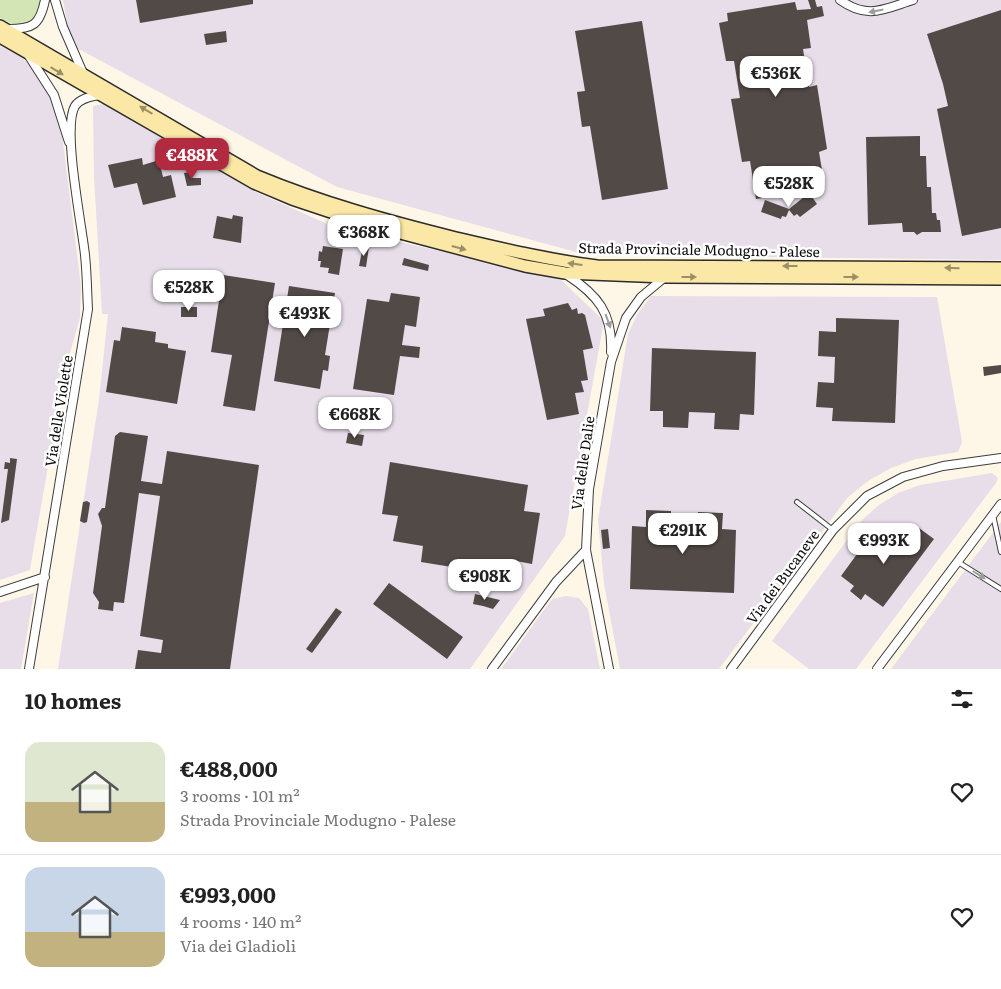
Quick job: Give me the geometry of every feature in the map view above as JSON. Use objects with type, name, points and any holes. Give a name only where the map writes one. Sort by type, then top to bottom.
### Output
[{"type":"main road","name":"Strada Provinciale Modugno - Palese","points":[[2,31],[26,52],[254,183],[292,199],[388,230],[525,266],[565,273],[665,277],[1001,278]]},
{"type":"main road","name":"Strada Provinciale Modugno - Palese","points":[[2,31],[82,73],[257,176],[295,192],[372,217],[538,258],[597,266],[1001,268]]},
{"type":"street","points":[[2,31],[26,29],[38,22],[45,0]]},
{"type":"street","points":[[55,0],[68,42],[82,73]]},
{"type":"street","points":[[840,0],[856,9],[870,13],[913,0]]},
{"type":"street","points":[[26,52],[54,95],[72,156]]},
{"type":"street","points":[[72,156],[71,118],[76,105],[84,99],[99,95]]},
{"type":"street","name":"Via delle Violette","points":[[28,669],[45,577],[88,310],[86,258],[72,156]]},
{"type":"street","points":[[565,273],[590,292],[604,308],[612,331],[611,362]]},
{"type":"street","name":"Via delle Dalie","points":[[609,669],[586,550],[589,489],[611,362],[626,318],[641,297],[665,277]]},
{"type":"street","name":"Via dei Bucaneve","points":[[730,669],[833,530],[867,496],[903,477],[943,466],[1001,458]]},
{"type":"street","points":[[877,669],[1001,504]]},
{"type":"street","points":[[492,669],[556,582],[586,550]]},
{"type":"street","points":[[0,592],[45,577]]},
{"type":"lane","points":[[797,502],[833,530]]},
{"type":"lane","points":[[993,515],[1001,552]]},
{"type":"lane","points":[[958,562],[1001,589]]},
{"type":"shaded area","points":[[63,0],[1001,0],[1001,260],[587,255],[337,187],[71,45]]},
{"type":"shaded area","points":[[0,46],[21,57],[36,71],[55,107],[62,134],[81,286],[80,318],[64,374],[30,570],[0,580]]},
{"type":"shaded area","points":[[103,104],[256,192],[334,227],[559,278],[604,321],[565,536],[470,669],[58,669],[99,399],[108,314],[102,314],[94,177],[93,106]]},
{"type":"shaded area","points":[[651,296],[937,297],[962,442],[958,452],[916,459],[891,468],[868,481],[848,497],[719,669],[620,669],[604,584],[598,520],[628,334],[638,313]]},
{"type":"shaded area","points":[[992,473],[998,478],[996,483],[856,669],[809,669],[772,641],[862,520],[879,505],[898,493],[920,485]]},
{"type":"shaded area","points":[[1001,522],[1001,669],[891,669]]},
{"type":"shaded area","points":[[34,593],[21,669],[0,669],[0,603]]},
{"type":"shaded area","points":[[566,596],[579,598],[588,609],[600,669],[501,669],[552,599]]},
{"type":"green space","points":[[0,0],[42,0],[32,20],[22,25],[0,18]]},
{"type":"building","points":[[136,0],[253,0],[253,4],[140,23]]},
{"type":"building","points":[[808,0],[815,0],[817,7],[822,6],[824,16],[807,20],[811,48],[803,49],[809,87],[817,85],[827,149],[819,152],[825,188],[756,199],[750,161],[742,162],[731,99],[740,98],[734,61],[726,61],[719,23],[728,21],[727,13],[795,2],[797,10],[811,9]]},
{"type":"building","points":[[1001,10],[1001,228],[962,236],[937,109],[948,106],[927,34]]},
{"type":"building","points":[[642,21],[668,189],[602,200],[590,126],[582,127],[577,92],[585,91],[575,31]]},
{"type":"building","points":[[226,31],[227,42],[206,45],[204,34]]},
{"type":"building","points":[[920,136],[920,156],[926,156],[927,187],[931,187],[932,213],[936,213],[937,220],[940,220],[941,232],[922,232],[917,235],[914,232],[903,232],[902,223],[868,225],[866,137]]},
{"type":"building","points":[[142,158],[143,165],[159,160],[163,177],[171,175],[176,197],[143,205],[137,183],[114,188],[108,165]]},
{"type":"building","points":[[190,172],[192,178],[201,178],[201,185],[187,186],[184,173]]},
{"type":"building","points":[[809,193],[817,204],[800,217],[797,214],[794,216],[789,210],[786,217],[782,216],[781,219],[761,212],[765,200],[789,209]]},
{"type":"building","points":[[233,215],[243,217],[241,243],[213,238],[217,216],[232,219]]},
{"type":"building","points":[[323,246],[343,249],[339,275],[328,273],[329,268],[320,267],[321,261],[318,261],[319,251],[322,252]]},
{"type":"building","points":[[363,246],[369,247],[366,267],[359,266]]},
{"type":"building","points":[[404,258],[429,265],[428,271],[402,265]]},
{"type":"building","points":[[223,275],[275,283],[255,411],[223,406],[232,355],[211,352]]},
{"type":"building","points":[[289,286],[335,293],[325,355],[330,356],[328,371],[323,370],[320,389],[274,381]]},
{"type":"building","points":[[391,293],[420,297],[416,327],[405,325],[402,345],[420,347],[419,358],[400,356],[394,395],[353,389],[367,299],[389,302]]},
{"type":"building","points":[[568,303],[572,310],[577,308],[578,314],[582,313],[585,315],[593,348],[583,350],[588,380],[581,381],[584,392],[575,393],[579,414],[547,420],[526,319],[545,316],[543,309]]},
{"type":"building","points":[[181,307],[197,307],[197,317],[181,317]]},
{"type":"building","points":[[836,318],[899,320],[895,423],[832,421],[833,408],[816,407],[818,382],[834,383],[835,357],[818,356],[819,331],[836,332]]},
{"type":"building","points":[[122,327],[156,332],[155,342],[168,344],[168,348],[186,351],[177,404],[106,392],[114,340],[120,341]]},
{"type":"building","points":[[652,348],[756,352],[754,415],[740,414],[739,430],[714,429],[715,413],[689,412],[688,428],[663,427],[663,411],[650,411]]},
{"type":"building","points":[[1001,365],[1001,373],[984,376],[983,367]]},
{"type":"building","points":[[120,432],[148,436],[141,481],[162,484],[167,451],[259,465],[230,669],[135,669],[138,650],[161,653],[163,640],[140,636],[160,496],[139,493],[124,603],[114,602],[113,611],[98,609],[99,602],[93,593],[102,526],[98,514],[102,508],[105,508],[115,436]]},
{"type":"building","points":[[348,433],[364,435],[362,446],[346,443]]},
{"type":"building","points":[[10,458],[17,459],[9,520],[1,523],[8,469],[4,469],[5,462],[10,463]]},
{"type":"building","points":[[390,462],[528,485],[524,511],[540,513],[532,564],[516,561],[513,577],[421,562],[423,546],[393,541],[398,516],[382,514]]},
{"type":"building","points":[[87,501],[90,503],[87,522],[84,523],[80,521],[83,502]]},
{"type":"building","points":[[646,510],[671,511],[671,528],[697,529],[698,512],[723,513],[722,529],[736,530],[734,593],[630,589],[632,526],[646,527]]},
{"type":"building","points":[[876,528],[895,543],[900,538],[908,544],[919,528],[934,539],[883,607],[865,594],[861,600],[850,591],[854,586],[841,576]]},
{"type":"building","points":[[608,529],[610,548],[603,549],[601,530]]},
{"type":"building","points":[[389,583],[463,637],[447,659],[373,604]]},
{"type":"building","points":[[475,594],[500,600],[493,609],[473,604]]},
{"type":"building","points":[[336,608],[342,612],[312,653],[306,649]]}]
